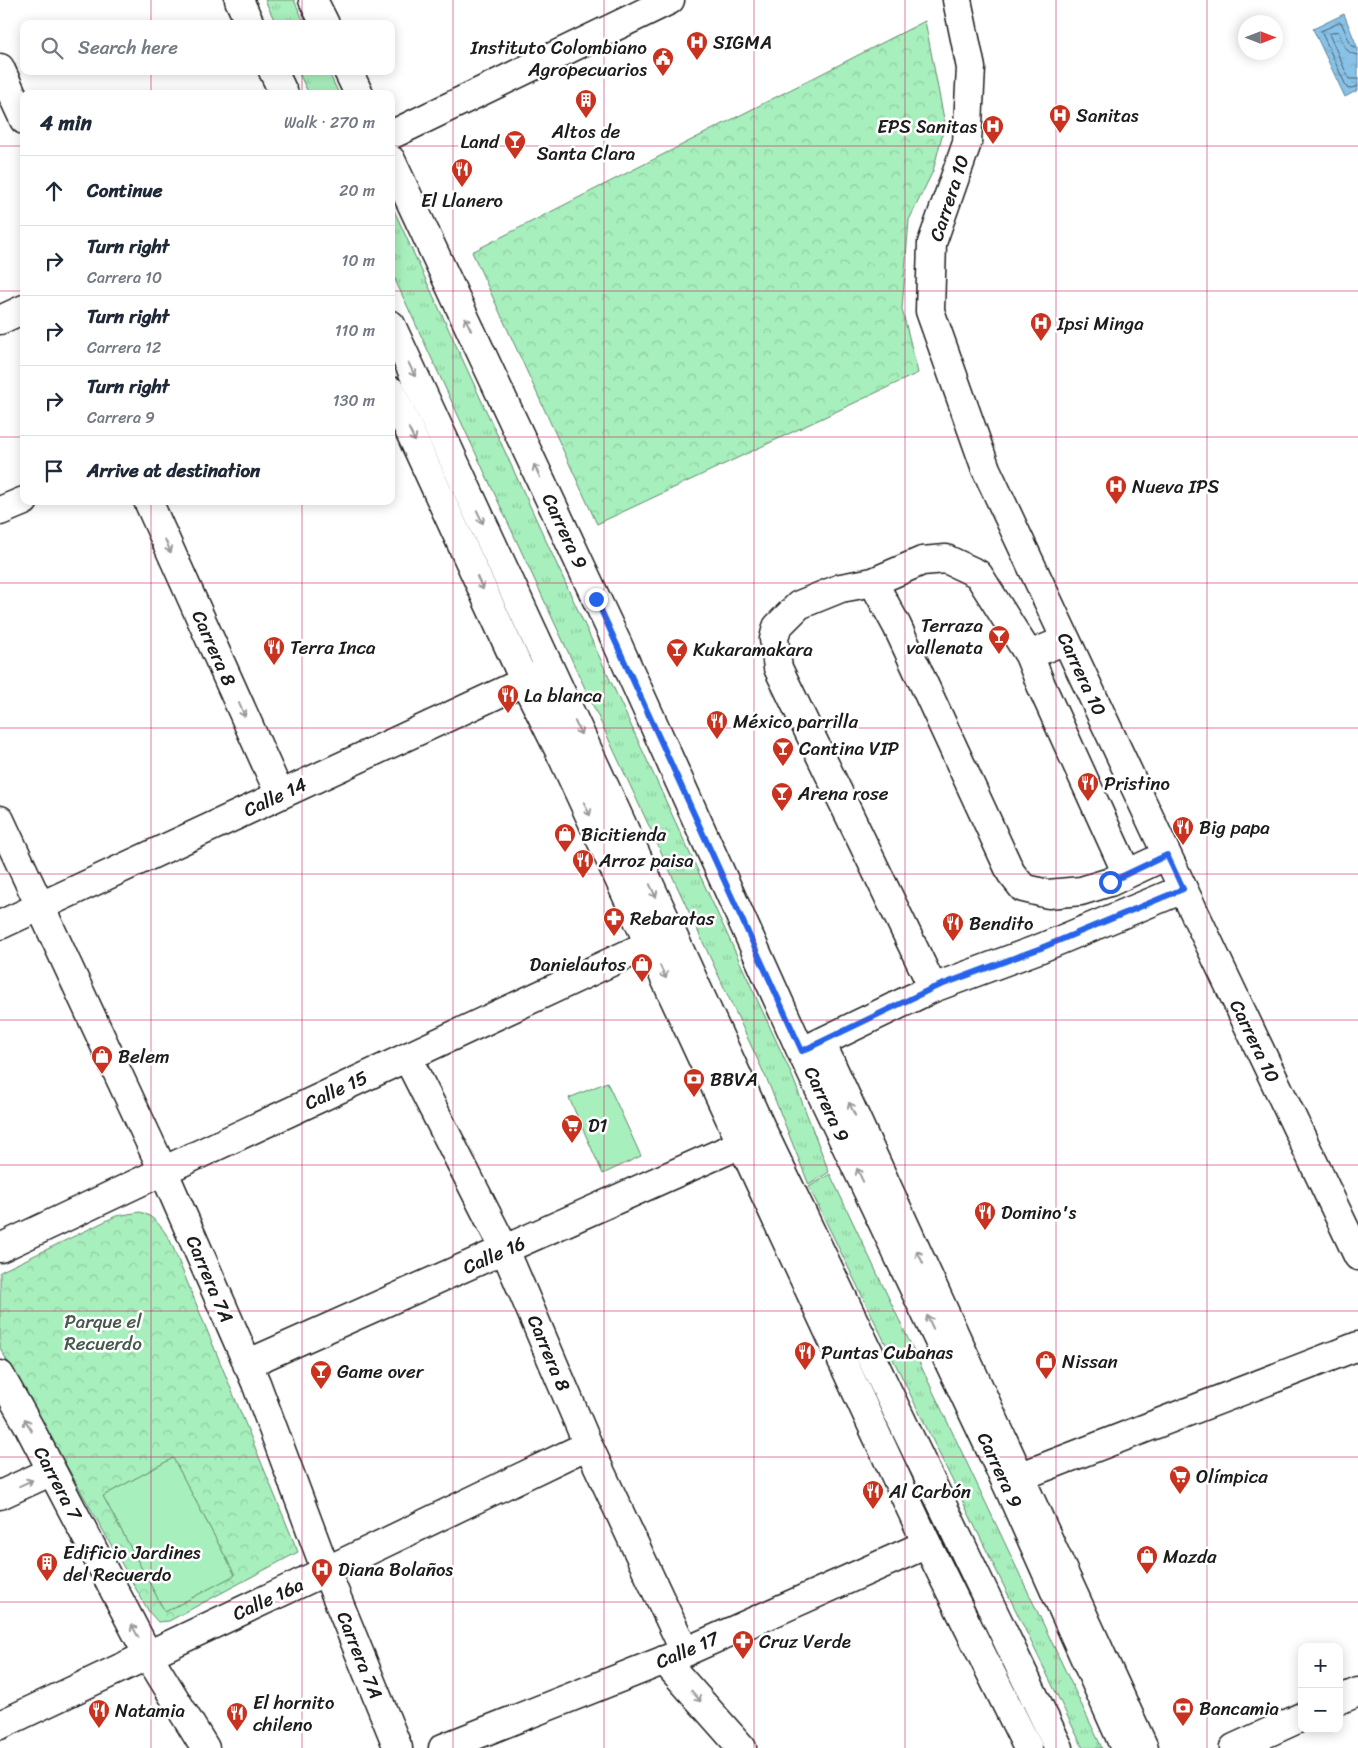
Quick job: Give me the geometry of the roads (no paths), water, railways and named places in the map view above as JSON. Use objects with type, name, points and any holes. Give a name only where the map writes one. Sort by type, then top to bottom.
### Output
[{"type":"street","points":[[239,0],[248,20]]},
{"type":"street","points":[[313,0],[323,20]]},
{"type":"street","points":[[395,134],[670,0]]},
{"type":"street","name":"Carrera 10","points":[[957,0],[972,68],[966,143],[932,243],[930,311],[986,469],[1358,1256]]},
{"type":"street","points":[[0,68],[20,111]]},
{"type":"street","points":[[275,75],[282,90]]},
{"type":"street","points":[[350,75],[357,90]]},
{"type":"street","name":"Carrera 9","points":[[395,169],[617,643],[811,1047],[1013,1479],[1095,1660],[1125,1748]]},
{"type":"street","points":[[0,320],[20,310]]},
{"type":"street","points":[[395,334],[609,796],[661,939],[741,1144],[927,1544],[1028,1748]]},
{"type":"street","points":[[395,400],[525,682],[562,756],[763,1132],[1059,1748]]},
{"type":"street","points":[[0,510],[20,502]]},
{"type":"street","name":"Carrera 8","points":[[150,505],[280,795]]},
{"type":"street","points":[[933,988],[778,668],[774,639],[777,627],[799,605],[841,588],[873,582],[922,561],[946,559],[978,574],[1029,655],[1127,874]]},
{"type":"street","points":[[873,582],[896,626],[1011,873],[1023,888],[1048,894],[1081,892],[1110,882],[1167,855]]},
{"type":"street","points":[[1029,655],[1066,640]]},
{"type":"street","name":"Calle 14","points":[[0,925],[551,670]]},
{"type":"street","points":[[562,756],[609,796]]},
{"type":"street","name":"Carrera 7A","points":[[0,820],[163,1170],[247,1364],[326,1571],[398,1748]]},
{"type":"street","points":[[811,1047],[933,988],[1041,948],[1183,889]]},
{"type":"street","name":"Calle 15","points":[[0,1248],[163,1170],[661,939]]},
{"type":"street","name":"Carrera 8","points":[[407,1057],[505,1250],[588,1445],[674,1656],[742,1748]]},
{"type":"street","name":"Calle 16","points":[[247,1364],[741,1144]]},
{"type":"street","points":[[1013,1479],[1358,1346]]},
{"type":"street","name":"Carrera 7","points":[[0,1375],[148,1655],[205,1748]]},
{"type":"street","name":"Calle 16a","points":[[0,1725],[588,1445]]},
{"type":"street","points":[[0,1494],[52,1471]]},
{"type":"street","name":"Calle 17","points":[[443,1748],[674,1656],[927,1544]]},
{"type":"street","points":[[1095,1660],[1144,1748]]},
{"type":"street","points":[[1343,1698],[1358,1692]]},
{"type":"street","points":[[1234,1748],[1298,1719]]},
{"type":"water","points":[[1344,14],[1358,49],[1358,90],[1345,97],[1313,29]]},
{"type":"place","name":"SIGMA","points":[[697,61]]},
{"type":"place","name":"Instituto Colombiano Agropecuarios","points":[[663,77]]},
{"type":"place","name":"Altos de Santa Clara","points":[[586,119]]},
{"type":"place","name":"Sanitas","points":[[1060,134]]},
{"type":"place","name":"EPS Sanitas","points":[[993,145]]},
{"type":"place","name":"Land","points":[[515,160]]},
{"type":"place","name":"El Llanero","points":[[462,188]]},
{"type":"place","name":"Ipsi Minga","points":[[1041,342]]},
{"type":"place","name":"Nueva IPS","points":[[1116,505]]},
{"type":"place","name":"Terraza vallenata","points":[[999,655]]},
{"type":"place","name":"Terra Inca","points":[[274,666]]},
{"type":"place","name":"Kukaramakara","points":[[677,668]]},
{"type":"place","name":"La blanca","points":[[508,714]]},
{"type":"place","name":"México parrilla","points":[[717,740]]},
{"type":"place","name":"Cantina VIP","points":[[783,767]]},
{"type":"place","name":"Pristino","points":[[1088,802]]},
{"type":"place","name":"Arena rose","points":[[782,812]]},
{"type":"place","name":"Big papa","points":[[1183,846]]},
{"type":"place","name":"Bicitienda","points":[[565,853]]},
{"type":"place","name":"Arroz paisa","points":[[583,879]]},
{"type":"place","name":"Rebaratas","points":[[614,937]]},
{"type":"place","name":"Bendito","points":[[953,942]]},
{"type":"place","name":"Danielautos","points":[[642,983]]},
{"type":"place","name":"Belem","points":[[102,1075]]},
{"type":"place","name":"BBVA","points":[[694,1098]]},
{"type":"place","name":"D1","points":[[572,1144]]},
{"type":"place","name":"Domino's","points":[[985,1231]]},
{"type":"place","name":"Puntas Cubanas","points":[[805,1371]]},
{"type":"place","name":"Nissan","points":[[1046,1380]]},
{"type":"place","name":"Game over","points":[[321,1390]]},
{"type":"place","name":"Olímpica","points":[[1180,1495]]},
{"type":"place","name":"Al Carbón","points":[[873,1510]]},
{"type":"place","name":"Mazda","points":[[1147,1575]]},
{"type":"place","name":"Edificio Jardines del Recuerdo","points":[[47,1582]]},
{"type":"place","name":"Diana Bolaños","points":[[322,1588]]},
{"type":"place","name":"Cruz Verde","points":[[743,1660]]},
{"type":"place","name":"Bancamia","points":[[1183,1727]]},
{"type":"place","name":"Natamia","points":[[99,1729]]},
{"type":"place","name":"El hornito chileno","points":[[237,1732]]},
{"type":"park label","name":"Parque el Recuerdo","points":[[103,1332]]}]
